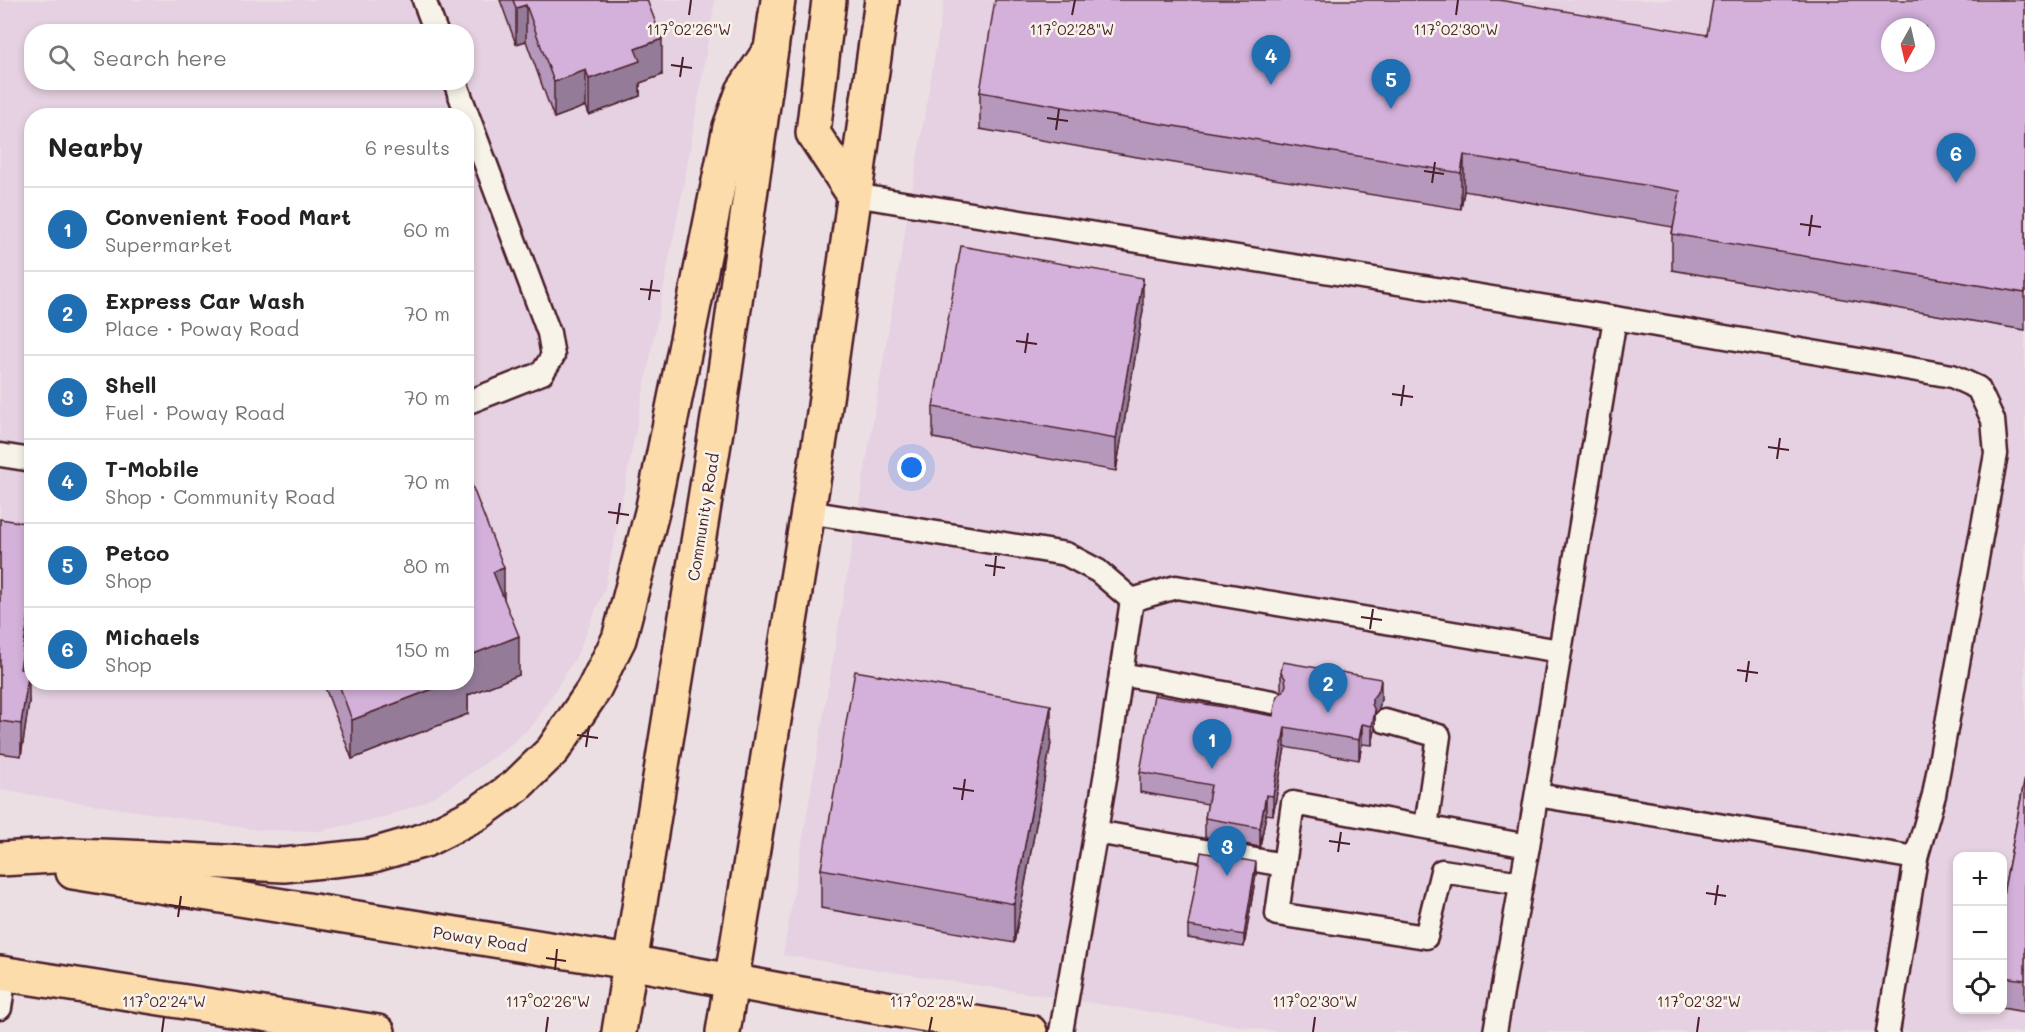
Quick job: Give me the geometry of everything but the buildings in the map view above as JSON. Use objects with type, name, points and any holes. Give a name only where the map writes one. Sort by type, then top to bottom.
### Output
[{"type":"main road","name":"Community Road","points":[[619,1032],[719,418],[778,0]]},
{"type":"main road","points":[[830,0],[813,133],[854,195]]},
{"type":"main road","points":[[723,1032],[823,420],[882,0]]},
{"type":"main road","points":[[0,859],[105,856],[284,865],[370,856],[425,840],[478,813],[516,786],[553,750],[593,691],[619,639],[652,512],[730,127],[743,91],[771,49]]},
{"type":"main road","name":"Poway Road","points":[[0,859],[629,962],[1030,1032]]},
{"type":"main road","points":[[3,973],[378,1032]]},
{"type":"lane","points":[[424,0],[433,24]]},
{"type":"lane","points":[[458,90],[465,108]]},
{"type":"lane","points":[[474,133],[549,333],[553,356],[542,373],[474,400]]},
{"type":"lane","points":[[854,195],[1615,318],[1952,376],[1978,388],[1993,420],[1996,454],[1934,795],[1916,858],[1888,1032]]},
{"type":"lane","points":[[1495,1032],[1537,795],[1615,318]]},
{"type":"lane","points":[[0,455],[24,459]]},
{"type":"lane","points":[[808,512],[1066,554],[1098,571],[1132,600]]},
{"type":"lane","points":[[1132,600],[1176,587],[1560,651]]},
{"type":"lane","points":[[1062,1032],[1132,600]]},
{"type":"lane","points":[[1121,674],[1273,702]]},
{"type":"lane","points":[[1385,721],[1439,736],[1426,827]]},
{"type":"lane","points":[[1537,795],[1916,858]]},
{"type":"lane","points":[[1521,883],[1442,871],[1426,937],[1277,914],[1293,803],[1528,846]]},
{"type":"lane","points":[[1096,831],[1284,865]]},
{"type":"lane","points":[[0,1008],[3,973]]},
{"type":"shaded area","points":[[0,0],[715,0],[685,178],[605,588],[576,657],[534,724],[503,751],[421,804],[381,818],[320,831],[258,830],[0,790]]},
{"type":"shaded area","points":[[944,0],[2025,0],[2025,1032],[1278,1032],[783,955]]},
{"type":"place","name":"T-Mobile","points":[[1271,85]]},
{"type":"place","name":"Petco","points":[[1391,109]]},
{"type":"place","name":"Michaels","points":[[1956,183]]},
{"type":"place","name":"Express Car Wash","points":[[1328,713]]},
{"type":"place","name":"Convenient Food Mart","points":[[1212,769]]},
{"type":"place","name":"Shell","points":[[1227,876]]}]
